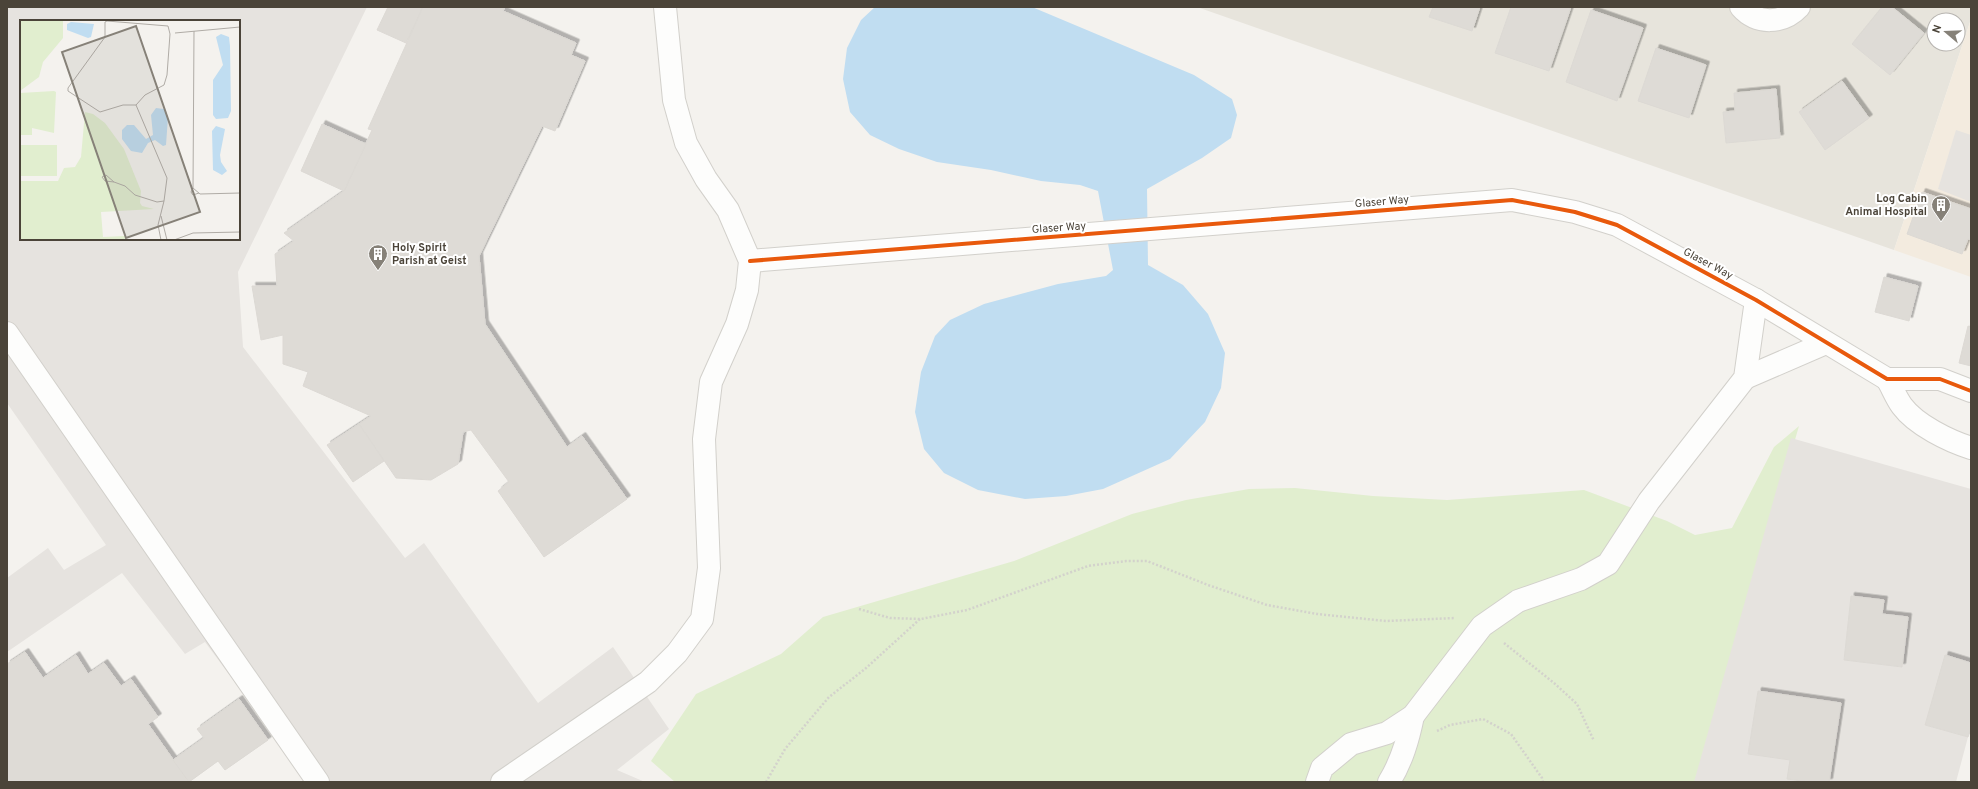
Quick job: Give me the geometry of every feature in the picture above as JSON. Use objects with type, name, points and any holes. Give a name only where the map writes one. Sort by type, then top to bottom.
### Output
[{"type":"street","points":[[502,782],[648,682],[677,653],[702,619],[709,568],[704,439],[711,382],[737,324],[747,290],[750,261],[728,210],[706,179],[686,143],[674,100],[665,7]]},
{"type":"street","points":[[1741,7],[1748,14],[1759,20],[1772,21],[1794,12],[1799,7]]},
{"type":"street","name":"Glaser Way","points":[[750,261],[1512,200],[1575,212],[1617,225],[1756,300],[1887,379]]},
{"type":"street","points":[[1317,782],[1322,768],[1351,744],[1387,733],[1412,716],[1482,626],[1518,602],[1581,578],[1608,564],[1649,500],[1703,434],[1745,378],[1756,300]]},
{"type":"street","points":[[7,333],[318,782]]},
{"type":"street","points":[[1745,378],[1826,343]]},
{"type":"street","points":[[1971,391],[1940,379],[1887,379],[1902,407],[1923,424],[1943,436],[1971,448]]},
{"type":"street","points":[[1389,782],[1398,766],[1407,744],[1412,716]]},
{"type":"path","points":[[859,609],[890,618],[921,619],[967,610],[1088,566],[1126,561],[1147,561],[1208,585],[1267,605],[1317,614],[1386,621],[1460,618],[1482,626],[1554,683],[1577,704],[1594,741]]},
{"type":"path","points":[[766,782],[785,748],[829,697],[865,669],[921,619]]},
{"type":"path","points":[[1407,744],[1450,725],[1483,719],[1511,734],[1542,778],[1543,782]]},
{"type":"shaded area","points":[[7,7],[367,7],[238,272],[243,347],[405,558],[424,543],[538,703],[613,647],[669,729],[617,770],[645,782],[309,782],[205,642],[185,654],[122,573],[7,652],[7,578],[48,548],[64,570],[106,545],[7,403]]},
{"type":"shaded area","points":[[1197,7],[1971,7],[1971,19],[1966,34],[1966,12],[1926,12],[1926,52],[1960,52],[1894,250]]},
{"type":"shaded area","points":[[1971,19],[1971,277],[1894,250],[1960,52],[1966,52],[1966,34]]},
{"type":"shaded area","points":[[1956,130],[1971,135],[1971,202],[1938,189]]},
{"type":"shaded area","points":[[1791,438],[1971,489],[1971,663],[1945,656],[1925,725],[1968,737],[1956,782],[1829,782],[1841,703],[1758,691],[1748,754],[1790,760],[1809,782],[1694,782]],"holes":[[[1851,596],[1884,600],[1882,614],[1907,617],[1902,667],[1844,660]]]},
{"type":"green space","points":[[1799,426],[1695,782],[675,782],[651,761],[696,694],[781,654],[823,617],[1014,561],[1132,514],[1186,500],[1249,489],[1295,488],[1373,496],[1447,500],[1584,490],[1667,521],[1695,535],[1732,528],[1774,447]]},
{"type":"water","points":[[875,7],[1032,7],[1194,75],[1232,99],[1237,115],[1231,138],[1202,158],[1147,189],[1148,265],[1183,285],[1208,314],[1225,353],[1221,388],[1205,422],[1170,459],[1103,489],[1066,496],[1025,499],[978,490],[944,473],[924,449],[915,412],[921,372],[935,336],[950,320],[984,304],[1058,284],[1106,276],[1113,270],[1098,191],[1080,185],[1041,181],[991,170],[937,162],[899,149],[870,135],[850,112],[843,79],[847,48],[861,20]]},
{"type":"building","points":[[388,7],[423,7],[406,43],[377,30]]},
{"type":"building","name":"Holy Spirit Parish at Geist","points":[[423,7],[505,7],[503,11],[576,43],[571,55],[585,61],[555,131],[542,126],[479,256],[485,324],[567,447],[582,436],[627,499],[544,557],[498,491],[509,482],[471,430],[463,432],[458,464],[431,480],[396,478],[359,424],[371,416],[303,386],[308,372],[283,364],[283,335],[261,340],[252,286],[277,286],[275,254],[294,241],[284,233],[344,191],[372,130],[368,129]]},
{"type":"building","points":[[1433,7],[1480,7],[1472,31],[1429,17]]},
{"type":"building","points":[[1511,7],[1571,7],[1549,71],[1495,53]]},
{"type":"building","points":[[1882,7],[1892,7],[1924,33],[1890,75],[1852,44]]},
{"type":"building","points":[[1591,10],[1643,28],[1617,101],[1566,82]]},
{"type":"building","points":[[1656,48],[1706,65],[1689,118],[1638,101]]},
{"type":"building","points":[[1842,81],[1869,118],[1825,150],[1799,112]]},
{"type":"building","points":[[1776,89],[1780,138],[1726,143],[1723,112],[1735,111],[1734,93]]},
{"type":"building","points":[[322,124],[366,144],[344,191],[301,171]]},
{"type":"building","name":"Log Cabin Animal Hospital","points":[[1922,192],[1971,209],[1971,240],[1968,239],[1962,254],[1907,234]]},
{"type":"building","points":[[1884,277],[1918,286],[1909,321],[1875,312]]},
{"type":"building","points":[[1968,326],[1971,327],[1971,366],[1959,363]]},
{"type":"building","points":[[359,424],[384,461],[353,482],[327,445]]},
{"type":"building","points":[[1851,596],[1884,600],[1882,614],[1908,617],[1902,667],[1844,660]]},
{"type":"building","points":[[25,652],[43,678],[76,655],[88,674],[104,663],[121,686],[131,679],[158,717],[148,724],[189,782],[7,782],[7,664]]},
{"type":"building","points":[[1945,655],[1971,663],[1971,729],[1968,737],[1925,725]]},
{"type":"building","points":[[1758,691],[1841,703],[1829,782],[1809,782],[1787,779],[1790,760],[1748,754]]},
{"type":"building","points":[[239,699],[268,740],[225,770],[218,761],[189,782],[173,760],[204,738],[197,729]]},
{"type":"cycle path","points":[[750,261],[1512,200],[1575,212],[1617,225],[1756,300],[1887,379],[1940,379],[1971,391]]},
{"type":"place","name":"Log Cabin Animal Hospital","points":[[1941,222]]},
{"type":"place","name":"Holy Spirit Parish at Geist","points":[[378,271]]}]
